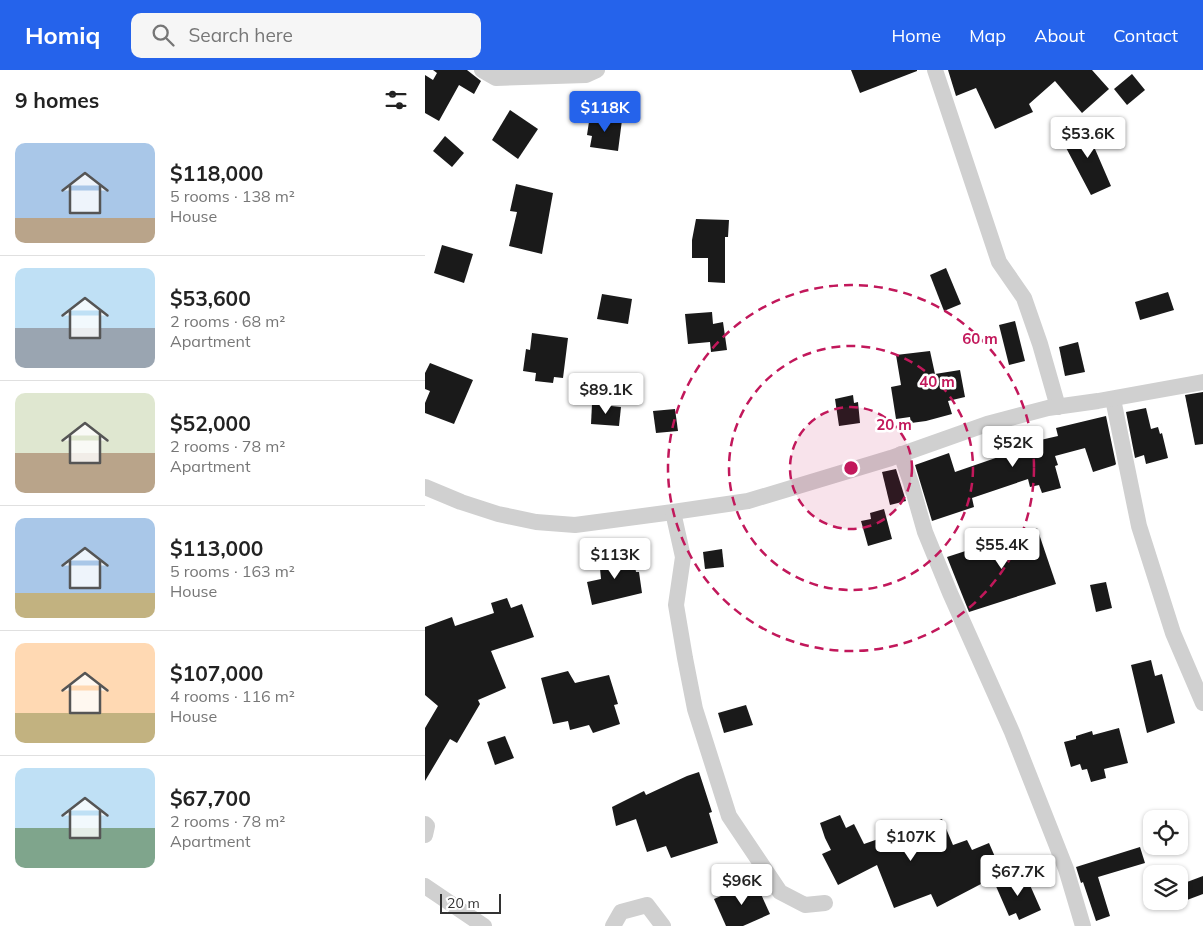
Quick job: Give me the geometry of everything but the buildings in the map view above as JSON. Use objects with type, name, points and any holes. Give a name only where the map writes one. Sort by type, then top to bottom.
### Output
[{"type":"street","points":[[482,70],[496,78],[586,75],[597,70]]},
{"type":"street","points":[[935,70],[999,262],[1024,298],[1040,344],[1058,407]]},
{"type":"street","points":[[425,487],[461,502],[498,514],[536,522],[575,525],[673,512],[748,501],[901,454],[987,424],[1058,407],[1203,382]]},
{"type":"street","points":[[1113,399],[1139,526],[1173,633],[1203,703]]},
{"type":"street","points":[[901,454],[925,532],[1012,732],[1066,869],[1083,926]]},
{"type":"street","points":[[673,512],[683,557],[676,605],[685,658],[695,709],[729,816],[780,892],[805,905],[825,903]]},
{"type":"street","points":[[425,824],[427,826],[425,835]]},
{"type":"street","points":[[425,886],[484,926]]},
{"type":"street","points":[[613,926],[621,912],[647,905],[663,926]]}]
